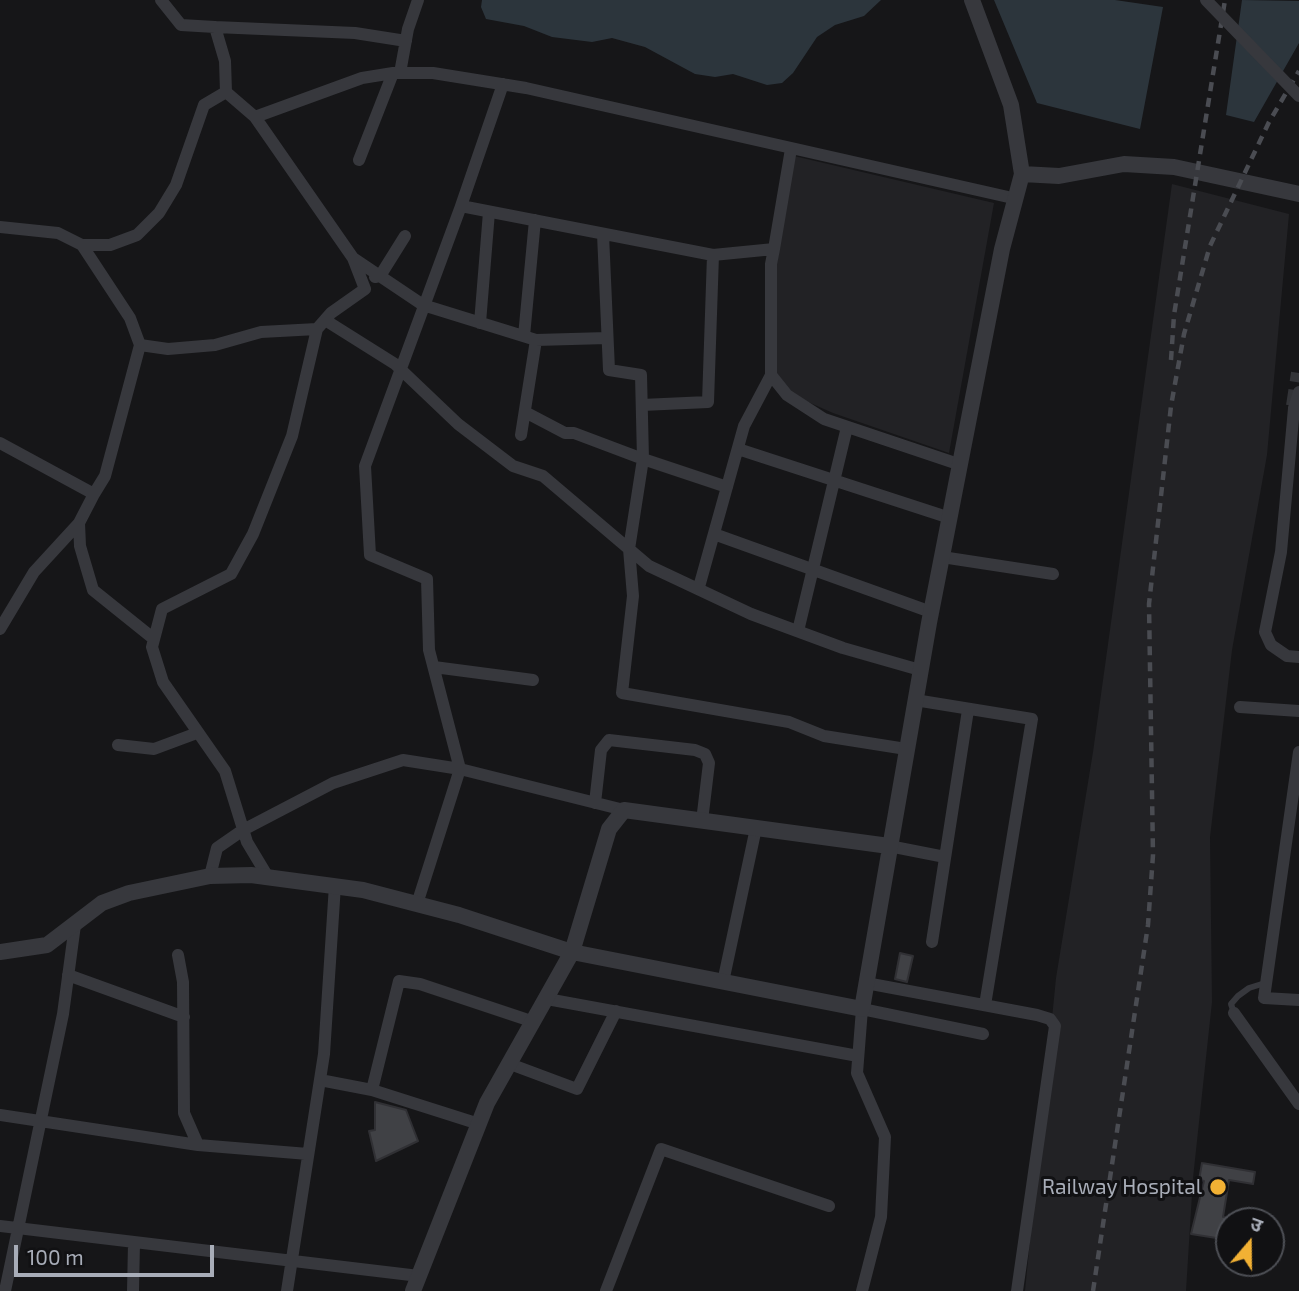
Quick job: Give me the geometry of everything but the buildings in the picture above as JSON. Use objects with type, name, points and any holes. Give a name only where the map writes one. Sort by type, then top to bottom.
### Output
[{"type":"street","points":[[161,0],[181,25],[355,33],[406,41]]},
{"type":"street","points":[[359,160],[397,73],[418,0]]},
{"type":"street","points":[[862,1291],[881,1217],[885,1137],[857,1073],[862,1009],[931,612],[1002,248],[1022,174],[1012,105],[972,0]]},
{"type":"street","points":[[1206,0],[1299,96]]},
{"type":"street","points":[[140,345],[168,349],[215,345],[261,331],[321,325],[365,289],[353,258],[255,117],[226,92],[225,61],[215,27]]},
{"type":"street","points":[[255,117],[362,78],[397,73],[433,73],[503,84],[1017,199]]},
{"type":"street","points":[[417,904],[460,769],[429,650],[427,579],[370,555],[365,466],[503,84]]},
{"type":"street","points":[[82,246],[110,245],[137,235],[159,213],[181,173],[204,105],[226,92]]},
{"type":"street","points":[[699,587],[744,426],[771,376],[771,264],[792,149]]},
{"type":"street","points":[[1022,174],[1059,176],[1124,164],[1174,167],[1299,194]]},
{"type":"street","points":[[461,206],[713,255],[774,249]]},
{"type":"street","points":[[480,323],[489,212]]},
{"type":"street","points":[[522,435],[530,338],[535,220]]},
{"type":"street","points":[[0,227],[58,233],[82,246],[130,318],[140,345],[105,476],[79,523],[34,572],[0,629]]},
{"type":"street","points":[[603,234],[609,369],[641,375],[643,460],[629,550],[633,596],[622,693],[789,722],[824,736],[906,749]]},
{"type":"street","points":[[380,276],[405,236]]},
{"type":"street","points":[[642,405],[708,402],[713,255]]},
{"type":"street","points":[[353,258],[423,305],[480,323],[530,338],[607,338]]},
{"type":"street","points":[[361,278],[380,276]]},
{"type":"street","points":[[321,325],[399,367],[458,424],[513,466],[543,475],[649,566],[699,587],[751,614],[920,670]]},
{"type":"street","points":[[268,877],[243,830],[225,771],[163,682],[152,647],[162,609],[231,574],[253,534],[292,436],[321,325]]},
{"type":"street","points":[[771,376],[787,395],[824,419],[961,465]]},
{"type":"street","points":[[1299,392],[1294,408],[1281,552],[1265,632],[1271,645],[1287,656],[1299,657]]},
{"type":"street","points":[[525,412],[565,433],[574,433],[643,460],[727,487]]},
{"type":"street","points":[[798,631],[847,427]]},
{"type":"street","points":[[0,443],[94,494]]},
{"type":"street","points":[[738,449],[950,518]]},
{"type":"street","points":[[79,523],[80,546],[93,590],[154,639]]},
{"type":"street","points":[[714,534],[931,612]]},
{"type":"street","points":[[942,557],[1053,574]]},
{"type":"street","points":[[434,667],[533,680]]},
{"type":"street","points":[[915,700],[1032,719],[985,1005]]},
{"type":"street","points":[[1240,707],[1299,711]]},
{"type":"street","points":[[932,942],[968,710]]},
{"type":"street","points":[[118,745],[154,749],[197,733]]},
{"type":"street","points":[[595,803],[601,750],[609,740],[695,750],[705,754],[709,763],[702,821]]},
{"type":"street","points":[[1299,752],[1264,998],[1299,1000]]},
{"type":"street","points":[[210,876],[217,848],[243,830],[333,783],[378,766],[403,760],[460,769],[624,810],[889,846],[945,857]]},
{"type":"street","points":[[0,1226],[291,1262],[416,1283],[479,1124],[572,952],[609,829],[624,810]]},
{"type":"street","points":[[723,982],[756,828]]},
{"type":"street","points":[[0,952],[47,945],[102,903],[129,893],[210,876],[268,877],[334,885],[417,904],[572,952],[983,1034]]},
{"type":"street","points":[[287,1291],[320,1080],[330,976],[334,885]]},
{"type":"street","points":[[5,1291],[68,975],[75,926]]},
{"type":"street","points":[[178,955],[183,982],[184,1113],[198,1144]]},
{"type":"street","points":[[68,975],[184,1017]]},
{"type":"street","points":[[372,1090],[399,981],[420,984],[534,1021]]},
{"type":"street","points":[[866,982],[1050,1019],[1055,1026],[1017,1291]]},
{"type":"street","points":[[547,999],[858,1056]]},
{"type":"street","points":[[510,1064],[577,1089],[616,1012]]},
{"type":"street","points":[[1234,1013],[1299,1104]]},
{"type":"street","points":[[320,1080],[372,1090],[479,1124]]},
{"type":"street","points":[[0,1115],[198,1144],[308,1154]]},
{"type":"street","points":[[606,1291],[661,1149],[829,1206]]},
{"type":"street","points":[[133,1291],[134,1243]]},
{"type":"lane","points":[[1234,1013],[1231,1004],[1238,996],[1249,988],[1265,984]]},
{"type":"shaded area","points":[[482,0],[881,0],[864,16],[835,25],[817,37],[793,73],[782,83],[767,85],[733,74],[715,77],[695,74],[645,47],[612,38],[592,42],[552,37],[524,26],[486,19],[481,7]]},
{"type":"shaded area","points":[[994,0],[1115,0],[1163,7],[1140,129],[1037,103]]},
{"type":"shaded area","points":[[1242,0],[1299,1],[1299,43],[1254,122],[1226,115]]},
{"type":"shaded area","points":[[794,156],[994,203],[949,453],[833,413],[790,394],[775,374],[774,263]]},
{"type":"shaded area","points":[[1172,184],[1289,214],[1267,455],[1232,650],[1210,837],[1212,1002],[1193,1178],[1186,1291],[1025,1291],[1056,978],[1093,752]]},
{"type":"tunnel","points":[[1294,406],[1299,373]]},
{"type":"railway","points":[[1171,360],[1174,315],[1225,0]]},
{"type":"railway","points":[[1093,1291],[1148,925],[1153,855],[1149,604],[1171,406],[1184,334],[1210,246],[1269,122],[1299,71]]},
{"type":"place","name":"Railway Hospital","points":[[1218,1187]]}]
